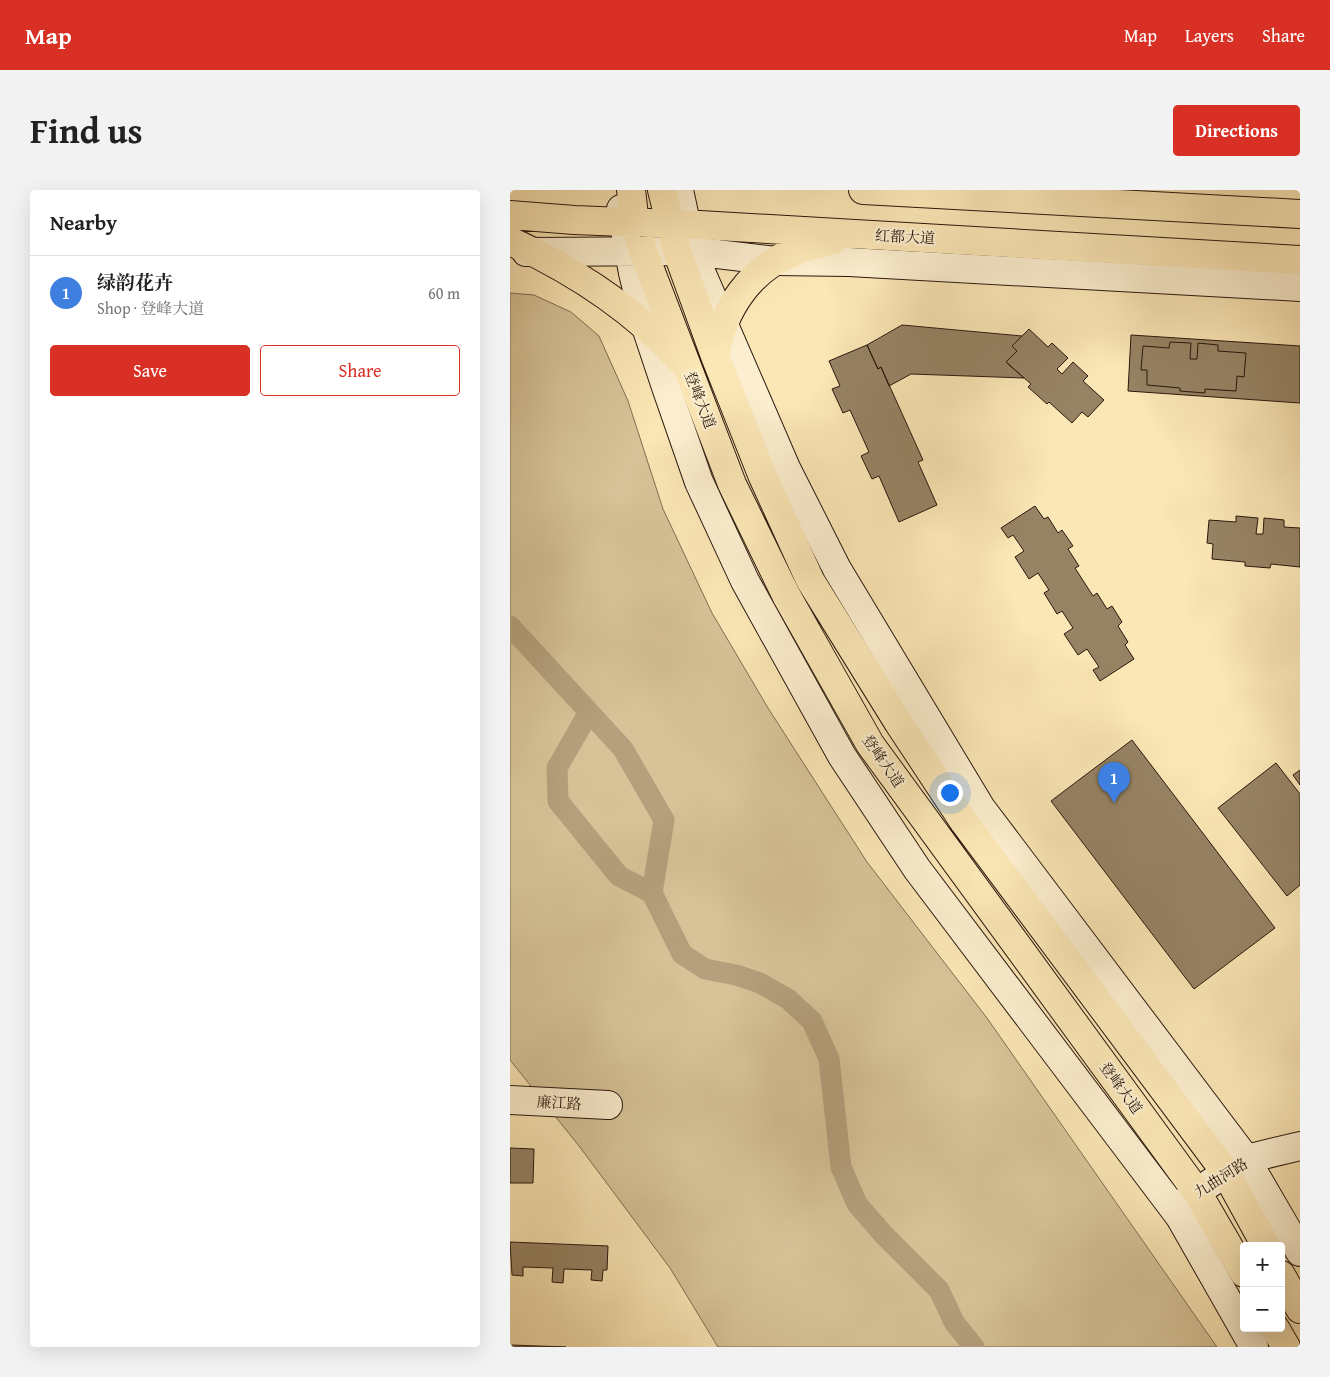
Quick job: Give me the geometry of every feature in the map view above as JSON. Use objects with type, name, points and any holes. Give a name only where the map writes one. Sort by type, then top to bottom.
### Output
[{"type":"main road","name":"登峰大道","points":[[631,190],[629,223],[635,251],[688,369],[732,484],[782,587],[870,744],[1197,1192],[1240,1266]]},
{"type":"main road","name":"登峰大道","points":[[662,190],[678,224],[684,251],[715,356],[763,477],[810,580],[898,722],[964,822],[1236,1166],[1264,1242]]},
{"type":"main road","points":[[863,190],[1300,214]]},
{"type":"main road","name":"红都大道","points":[[510,215],[1300,260]]},
{"type":"main road","points":[[715,356],[723,324],[738,296],[749,282],[775,261],[796,251],[853,234]]},
{"type":"main road","points":[[510,241],[523,252],[594,286],[646,327],[688,369]]},
{"type":"main road","points":[[1285,1282],[1300,1309]]},
{"type":"main road","points":[[1277,1332],[1286,1347]]},
{"type":"street","points":[[619,190],[629,223]]},
{"type":"street","points":[[678,190],[678,224]]},
{"type":"street","points":[[635,251],[646,327],[699,482],[745,581],[842,756],[917,869],[1174,1210],[1254,1347]]},
{"type":"street","points":[[684,251],[723,324],[786,468],[838,569],[981,808],[1236,1166],[1300,1252]]},
{"type":"street","points":[[523,252],[684,251],[775,261],[849,262],[1300,287]]},
{"type":"street","name":"廉江路","points":[[510,1100],[608,1106]]},
{"type":"street","name":"九曲河路","points":[[1174,1210],[1236,1166],[1300,1146]]},
{"type":"shaded area","points":[[510,293],[534,295],[571,312],[599,336],[628,401],[663,509],[712,613],[768,708],[867,862],[987,1018],[1217,1347],[718,1347],[670,1268],[579,1146],[510,1060]]},
{"type":"building","points":[[902,325],[1022,336],[1012,346],[1017,351],[1006,362],[1024,378],[911,374],[889,386],[881,367],[878,369],[867,345]]},
{"type":"building","points":[[1029,329],[1048,347],[1052,343],[1068,358],[1057,369],[1062,374],[1073,362],[1088,376],[1083,381],[1104,400],[1088,417],[1082,412],[1072,423],[1049,402],[1047,404],[1028,387],[1031,384],[1006,362],[1017,351],[1012,346]]},
{"type":"building","points":[[1131,335],[1300,346],[1300,403],[1128,391]]},
{"type":"building","points":[[1170,342],[1191,343],[1190,359],[1197,359],[1198,343],[1218,345],[1218,351],[1246,353],[1244,377],[1237,376],[1236,391],[1205,389],[1205,393],[1180,391],[1180,388],[1147,385],[1147,370],[1141,370],[1143,346],[1169,348]]},
{"type":"building","points":[[867,345],[878,369],[881,367],[923,460],[918,462],[937,505],[899,522],[879,476],[872,479],[861,456],[869,452],[850,410],[843,413],[832,389],[840,386],[829,361]]},
{"type":"building","points":[[1035,506],[1044,519],[1048,517],[1058,533],[1062,530],[1073,546],[1068,549],[1079,566],[1075,568],[1093,596],[1097,593],[1107,609],[1112,606],[1122,622],[1118,626],[1128,642],[1125,645],[1134,659],[1100,681],[1093,670],[1099,667],[1087,649],[1078,655],[1064,634],[1073,628],[1062,611],[1057,614],[1044,593],[1049,590],[1038,573],[1029,579],[1015,557],[1024,551],[1013,535],[1008,538],[1001,528]]},
{"type":"building","points":[[1236,516],[1258,518],[1256,534],[1263,534],[1264,518],[1284,520],[1284,527],[1300,528],[1300,567],[1271,564],[1270,568],[1245,566],[1245,562],[1212,559],[1213,544],[1207,543],[1209,520],[1236,522]]},
{"type":"building","points":[[1132,740],[1275,928],[1194,989],[1051,801]]},
{"type":"building","points":[[1276,763],[1300,794],[1300,885],[1287,896],[1218,808]]},
{"type":"building","points":[[1300,770],[1300,785],[1293,775]]},
{"type":"building","points":[[510,1148],[534,1149],[533,1183],[510,1183]]},
{"type":"building","points":[[510,1242],[608,1246],[607,1270],[603,1270],[602,1281],[591,1280],[592,1270],[564,1269],[563,1283],[552,1282],[553,1268],[523,1267],[523,1276],[512,1275]]},
{"type":"building","points":[[512,1345],[566,1347],[512,1347]]},
{"type":"waterway","points":[[510,626],[589,712],[557,768],[558,801],[619,876],[652,893],[682,954],[705,969],[736,975],[760,983],[788,999],[812,1021],[829,1059],[841,1167],[857,1204],[884,1235],[939,1290],[954,1322],[974,1347]]},
{"type":"waterway","points":[[589,712],[623,749],[664,820],[652,893]]},
{"type":"place","name":"绿韵花卉","points":[[1114,803]]}]
